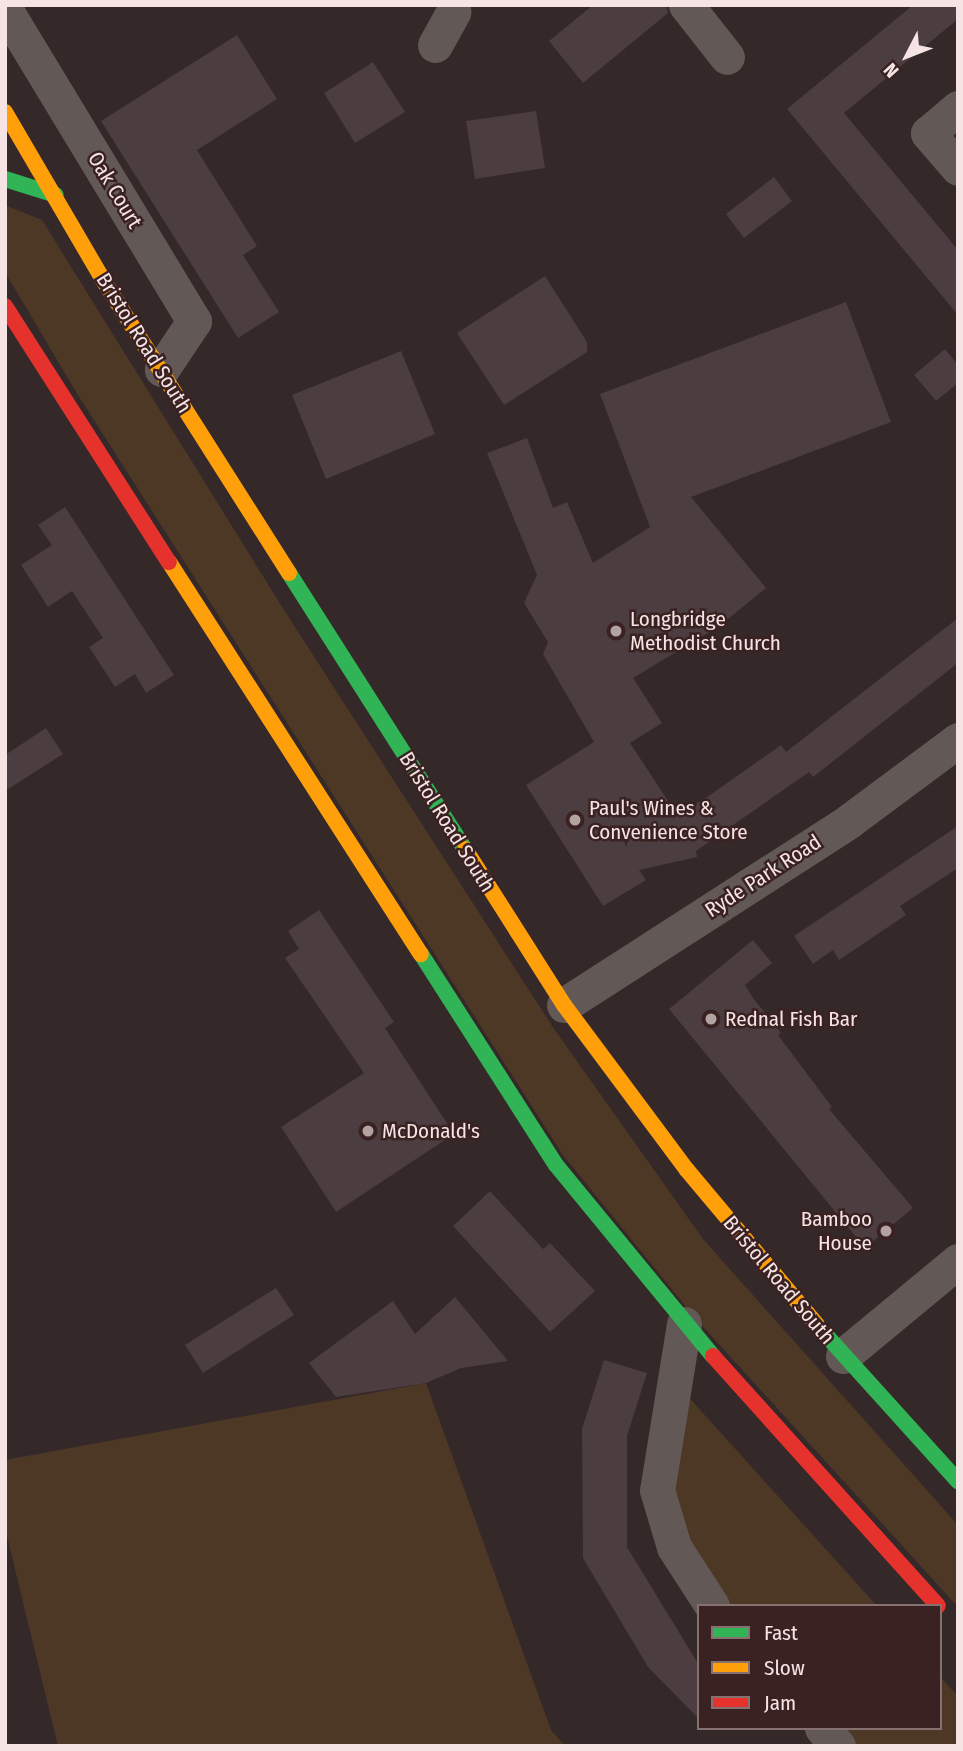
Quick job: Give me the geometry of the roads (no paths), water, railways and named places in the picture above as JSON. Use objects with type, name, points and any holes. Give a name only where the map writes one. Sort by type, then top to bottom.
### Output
[{"type":"highway","name":"Bristol Road South","points":[[5,112],[103,279],[564,1005],[687,1170],[843,1356],[958,1481]]},
{"type":"highway","points":[[5,179],[56,195]]},
{"type":"highway","points":[[5,306],[556,1165],[684,1324],[936,1604]]},
{"type":"street","points":[[686,5],[727,57]]},
{"type":"street","points":[[435,45],[450,8]]},
{"type":"street","name":"Oak Court","points":[[5,9],[194,321],[162,369]]},
{"type":"street","points":[[958,108],[928,133],[958,168]]},
{"type":"street","name":"Ryde Park Road","points":[[564,1005],[849,821],[958,740]]},
{"type":"street","points":[[843,1356],[958,1261]]},
{"type":"street","points":[[684,1324],[657,1490],[674,1547],[711,1604]]},
{"type":"street","points":[[824,1730],[838,1746]]},
{"type":"place","name":"Longbridge Methodist Church","points":[[616,631]]},
{"type":"place","name":"Paul's Wines & Convenience Store","points":[[575,820]]},
{"type":"place","name":"Rednal Fish Bar","points":[[711,1019]]},
{"type":"place","name":"McDonald's","points":[[368,1131]]},
{"type":"place","name":"Bamboo House","points":[[886,1231]]}]
